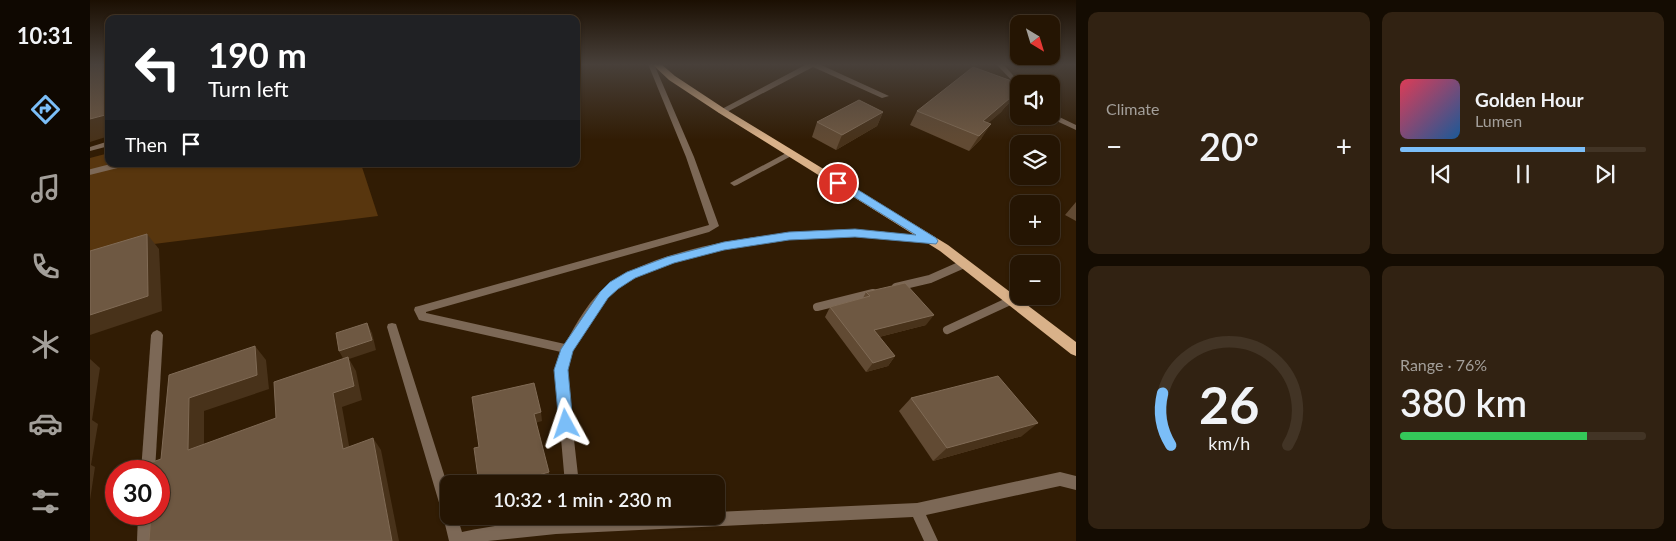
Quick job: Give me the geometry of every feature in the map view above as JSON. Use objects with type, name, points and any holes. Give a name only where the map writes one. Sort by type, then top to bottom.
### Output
[{"type":"main road","points":[[688,89],[932,241],[1010,298]]},
{"type":"main road","points":[[1018,305],[1076,350]]},
{"type":"street","points":[[567,349],[423,317],[420,315],[419,310],[706,230],[714,226],[690,157],[662,89]]},
{"type":"street","points":[[722,112],[765,89]]},
{"type":"street","points":[[870,89],[885,96]]},
{"type":"street","points":[[1060,120],[1076,128]]},
{"type":"street","points":[[90,149],[105,145]]},
{"type":"street","points":[[734,183],[791,154]]},
{"type":"street","points":[[571,475],[561,370],[567,349],[599,302],[614,286],[631,275],[671,260],[724,246],[789,236],[855,233],[932,241]]},
{"type":"street","points":[[392,327],[440,484]]},
{"type":"street","points":[[149,460],[157,335]]},
{"type":"street","points":[[725,516],[917,510],[1060,479],[1076,483]]},
{"type":"street","points":[[917,510],[931,541]]},
{"type":"street","points":[[144,541],[145,525]]},
{"type":"street","points":[[452,525],[457,541],[492,533],[549,525]]},
{"type":"lane","points":[[90,172],[110,167]]},
{"type":"lane","points":[[817,307],[930,278],[964,264]]},
{"type":"lane","points":[[947,330],[1010,301]]},
{"type":"shaded area","points":[[105,154],[105,167],[362,167],[378,216],[90,252],[90,158]]},
{"type":"building","points":[[90,89],[105,89],[105,115],[90,119]]},
{"type":"building","points":[[945,89],[1010,89],[1010,98],[983,121],[991,124],[979,136],[917,111]]},
{"type":"building","points":[[859,100],[883,112],[842,135],[817,122]]},
{"type":"building","points":[[147,234],[148,296],[90,315],[90,251]]},
{"type":"building","points":[[905,283],[934,315],[874,330],[895,356],[873,363],[830,307],[870,296],[866,292]]},
{"type":"building","points":[[367,323],[372,340],[339,351],[336,333]]},
{"type":"building","points":[[255,346],[257,375],[189,398],[188,450],[276,418],[274,382],[348,357],[354,386],[333,393],[343,449],[373,438],[392,541],[149,541],[150,525],[170,525],[170,460],[158,460],[161,459],[169,375]]},
{"type":"building","points":[[998,376],[1038,423],[947,448],[911,398]]},
{"type":"building","points":[[534,383],[541,412],[534,414],[549,472],[539,475],[478,475],[474,448],[479,447],[472,397]]},
{"type":"route","points":[[566,424],[561,370],[563,358],[577,332],[604,295],[631,275],[671,260],[724,246],[789,236],[855,233],[932,241],[838,183]]}]
